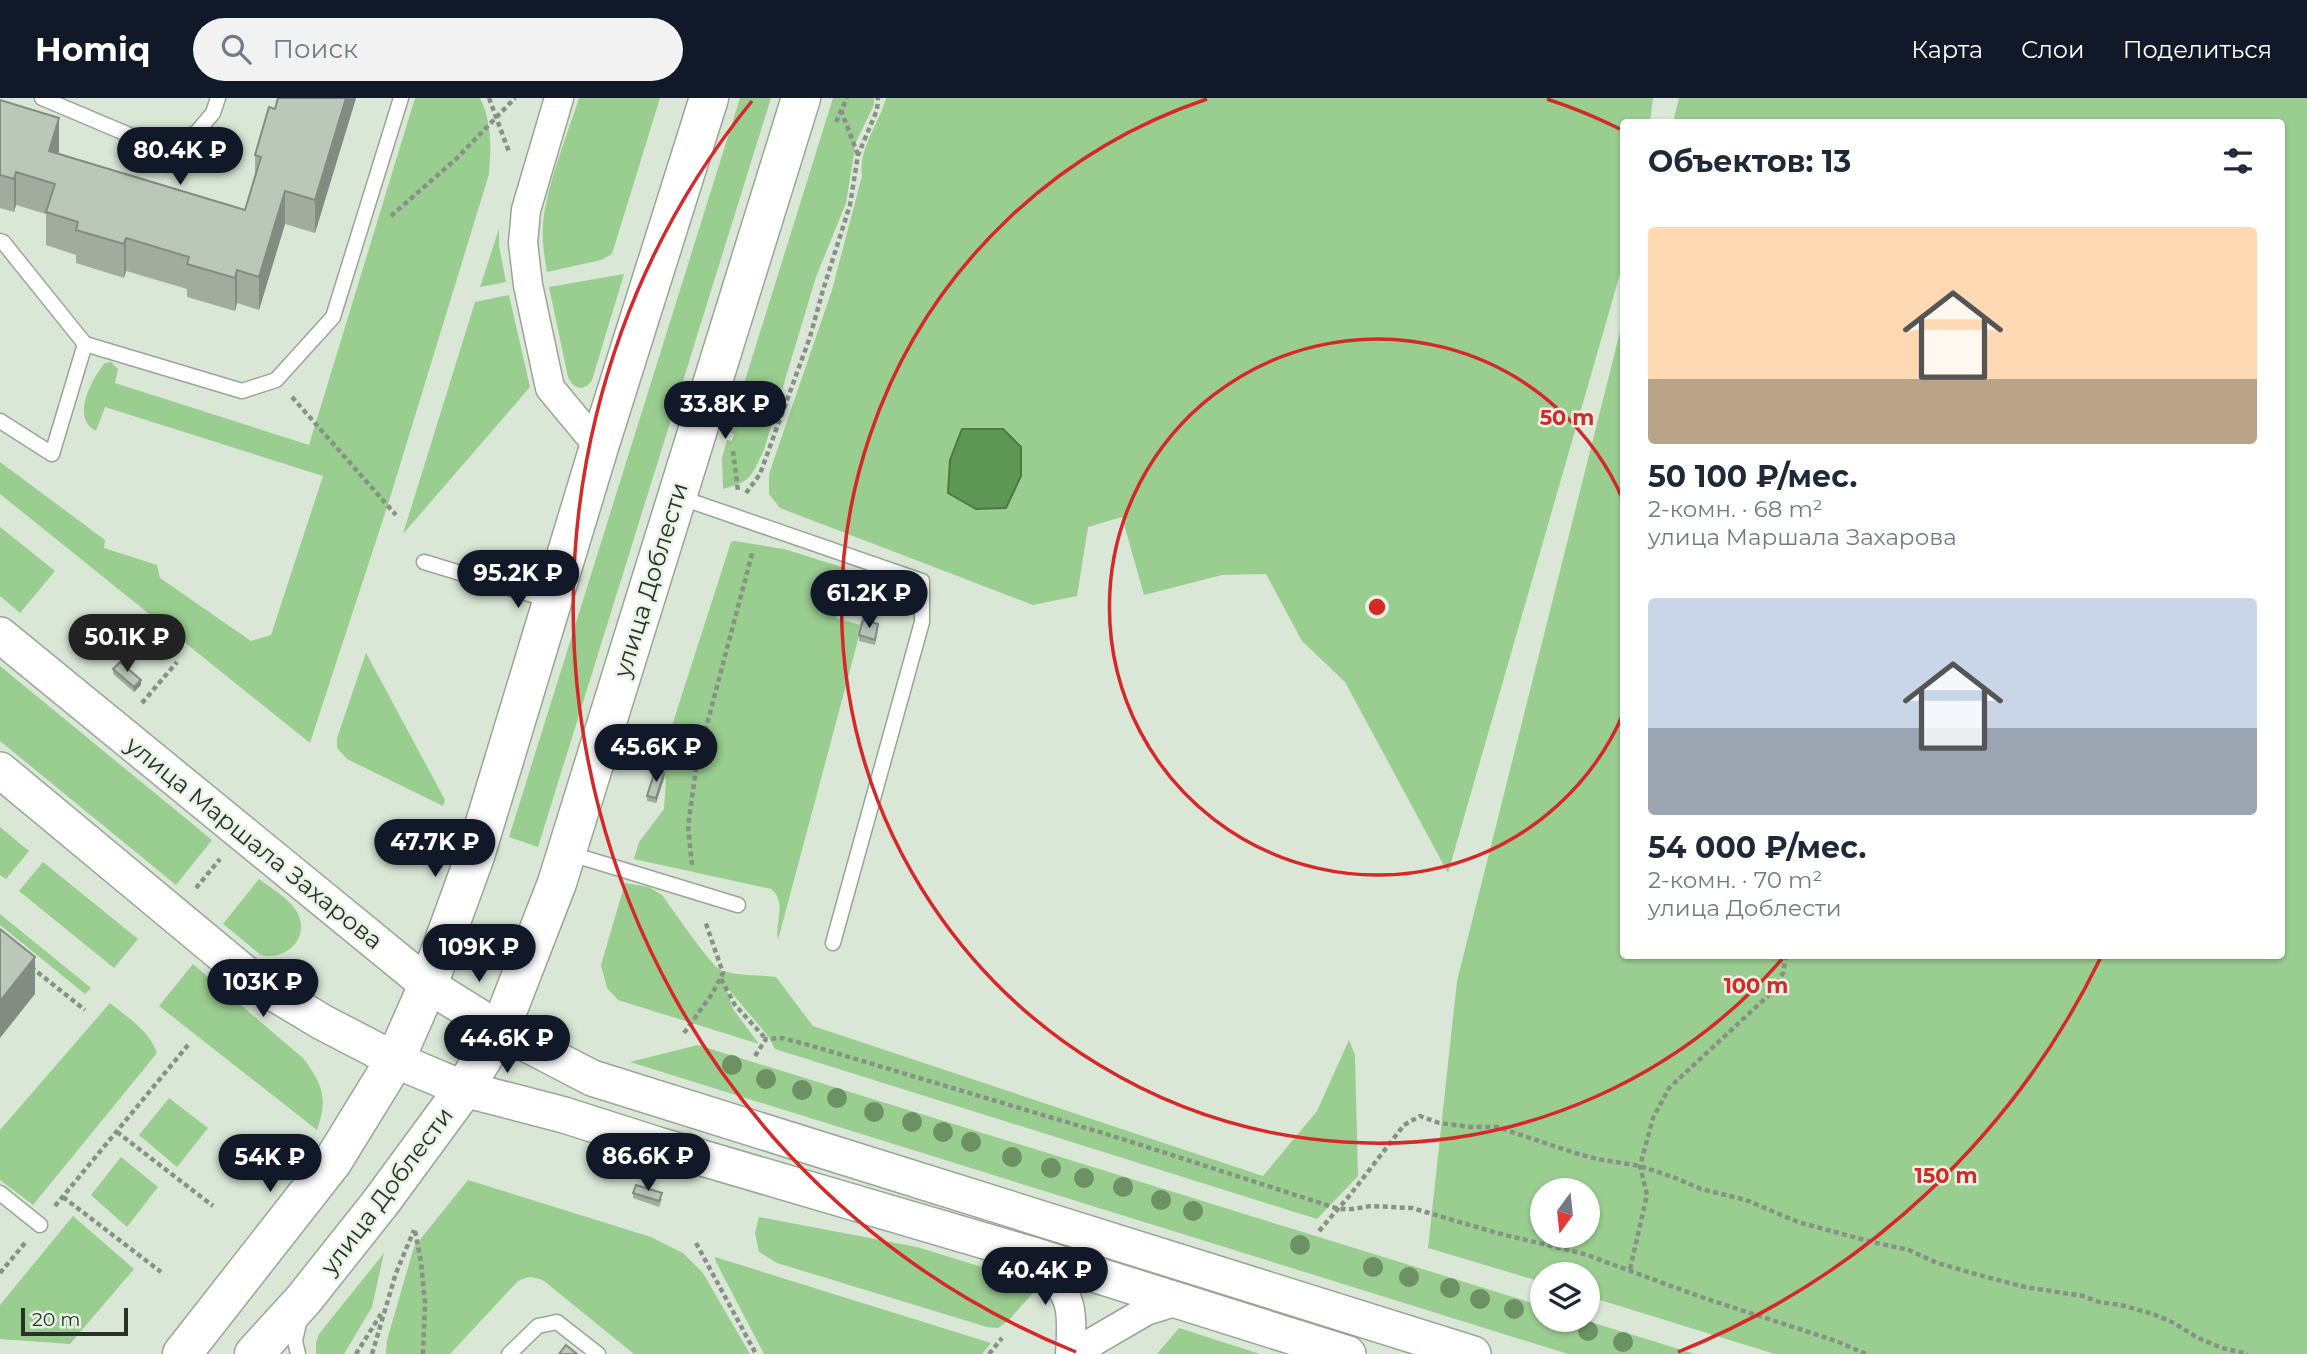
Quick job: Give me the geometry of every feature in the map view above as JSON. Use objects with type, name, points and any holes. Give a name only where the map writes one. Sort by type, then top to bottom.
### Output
[{"type":"main road","points":[[183,1354],[333,1161],[395,1060],[428,985],[475,856],[599,447],[709,98]]},
{"type":"main road","name":"улица Доблести","points":[[254,1354],[304,1299],[381,1202],[464,1089],[500,1030],[557,883],[801,98]]},
{"type":"street","points":[[559,98],[526,210],[523,243],[528,285],[550,388],[599,447]]},
{"type":"street","name":"улица Маршала Захарова","points":[[0,635],[428,985],[500,1030],[592,1078],[1473,1354]]},
{"type":"street","points":[[0,770],[254,981],[322,1022],[395,1060],[464,1089],[564,1115],[1035,1256],[1315,1348],[1348,1354]]},
{"type":"street","points":[[1035,1256],[1068,1297],[1072,1317],[1071,1354]]},
{"type":"street","points":[[1071,1354],[1146,1311],[1178,1301]]},
{"type":"lane","points":[[42,98],[146,142],[173,142],[196,133],[214,113],[218,98]]},
{"type":"lane","points":[[0,241],[85,344],[242,391],[276,380],[333,317],[401,98]]},
{"type":"lane","points":[[0,421],[52,454],[85,344]]},
{"type":"lane","points":[[676,496],[922,581],[922,622],[833,943]]},
{"type":"lane","points":[[424,562],[552,601]]},
{"type":"lane","points":[[566,853],[738,905]]},
{"type":"lane","points":[[0,1193],[40,1224]]},
{"type":"lane","points":[[298,1354],[295,1341],[304,1299]]},
{"type":"lane","points":[[509,1354],[538,1326],[558,1322],[598,1354]]},
{"type":"path","points":[[489,98],[509,152]]},
{"type":"path","points":[[358,236],[376,230],[456,159],[515,98]]},
{"type":"path","points":[[731,515],[760,474],[810,337],[822,290],[850,205],[858,155],[877,110],[878,98]]},
{"type":"path","points":[[841,110],[858,155]]},
{"type":"path","points":[[276,380],[396,515]]},
{"type":"path","points":[[684,1033],[712,994],[723,973],[694,891],[688,826],[697,762],[759,525]]},
{"type":"path","points":[[142,703],[177,662]]},
{"type":"path","points":[[189,897],[226,852]]},
{"type":"path","points":[[21,959],[85,1010]]},
{"type":"path","points":[[1630,1269],[1647,1195],[1640,1166],[1653,1118],[1669,1088],[1770,993],[1783,973],[1785,959]]},
{"type":"path","points":[[721,978],[735,1005],[766,1039]]},
{"type":"path","points":[[766,1039],[782,1038],[990,1098],[1339,1209],[1371,1206],[1412,1208],[1497,1233],[1584,1254],[1867,1354]]},
{"type":"path","points":[[755,1056],[766,1039]]},
{"type":"path","points":[[0,1273],[188,1045]]},
{"type":"path","points":[[1319,1231],[1404,1125],[1420,1116],[1439,1123],[1497,1127],[1597,1159],[1640,1166],[1701,1189],[1746,1200],[1798,1222],[1909,1250],[1937,1263],[2025,1287],[2083,1296],[2153,1314],[2198,1338],[2222,1348],[2248,1354]]},
{"type":"path","points":[[117,1132],[213,1206]]},
{"type":"path","points":[[63,1197],[161,1272]]},
{"type":"path","points":[[372,1354],[396,1273],[414,1230],[421,1262],[425,1303],[423,1354]]},
{"type":"path","points":[[696,1243],[756,1354]]},
{"type":"path","points":[[356,1354],[385,1307]]},
{"type":"path","points":[[989,1354],[1002,1338]]},
{"type":"shaded area","points":[[415,98],[480,98],[489,125],[489,174],[389,501],[310,743],[0,494],[0,462],[105,540],[104,548],[157,565],[160,578],[251,641],[271,635],[323,476],[105,407],[96,431],[88,425],[85,417],[86,398],[100,370],[105,363],[111,362],[118,369],[115,383],[309,445]]},
{"type":"shaded area","points":[[579,98],[660,98],[612,254],[601,260],[547,272],[543,236],[545,208]]},
{"type":"shaded area","points":[[740,98],[771,98],[538,847],[509,837]]},
{"type":"shaded area","points":[[833,98],[874,98],[874,105],[856,142],[846,203],[816,277],[764,450],[746,480],[723,489],[722,458],[727,440],[732,441],[734,434],[729,432]]},
{"type":"shaded area","points":[[886,98],[1653,98],[1650,119],[1620,119],[1620,274],[1448,873],[1345,682],[1302,641],[1266,574],[1222,575],[1144,595],[1122,517],[1088,527],[1077,596],[1033,605],[780,508],[769,494],[769,474],[832,290],[862,176],[863,156]]},
{"type":"shaded area","points":[[1679,98],[2307,98],[2307,1354],[1775,1354],[1600,1300],[1600,1262],[1530,1262],[1530,1278],[1428,1248],[1457,981],[1620,332],[1620,959],[2285,959],[2285,119],[1674,119]]},
{"type":"shaded area","points":[[499,229],[499,246],[506,282],[480,287]]},
{"type":"shaded area","points":[[624,274],[592,380],[582,388],[576,387],[568,377],[549,287]]},
{"type":"shaded area","points":[[509,295],[530,387],[403,534],[475,302]]},
{"type":"shaded area","points":[[962,429],[1003,429],[1021,447],[1021,476],[1006,508],[976,509],[948,493],[950,460]]},
{"type":"shaded area","points":[[0,527],[55,571],[20,613],[0,596]]},
{"type":"shaded area","points":[[731,542],[784,549],[845,568],[850,576],[836,618],[860,625],[863,616],[875,620],[873,627],[862,625],[778,940],[780,907],[776,894],[771,889],[634,859],[639,842],[664,809],[666,780],[659,766]]},
{"type":"shaded area","points":[[106,614],[134,636],[115,661],[87,638]]},
{"type":"shaded area","points":[[366,653],[445,800],[443,806],[347,759],[337,748],[337,738]]},
{"type":"shaded area","points":[[0,666],[212,840],[176,885],[0,741]]},
{"type":"shaded area","points":[[0,827],[29,851],[6,879],[0,875]]},
{"type":"shaded area","points":[[43,862],[138,939],[114,968],[19,891]]},
{"type":"shaded area","points":[[259,879],[290,903],[300,922],[301,931],[294,946],[270,956],[261,955],[223,924]]},
{"type":"shaded area","points":[[625,883],[649,887],[662,895],[700,948],[721,970],[776,977],[813,1026],[1263,1176],[1317,1111],[1349,1040],[1355,1055],[1358,1176],[1317,1219],[775,1049],[768,1036],[725,985],[733,1009],[759,1044],[618,1000],[607,988],[601,965]]},
{"type":"shaded area","points":[[0,914],[91,988],[85,994],[0,925]]},
{"type":"shaded area","points":[[193,964],[304,1059],[316,1077],[322,1093],[322,1109],[317,1130],[159,1006]]},
{"type":"shaded area","points":[[110,1003],[144,1031],[157,1053],[33,1205],[0,1180],[0,1130]]},
{"type":"shaded area","points":[[698,1045],[1530,1302],[1530,1332],[1600,1332],[1600,1325],[1695,1354],[1568,1354],[630,1062]]},
{"type":"shaded area","points":[[169,1098],[208,1128],[177,1167],[139,1135]]},
{"type":"shaded area","points":[[121,1157],[158,1187],[127,1227],[91,1195]]},
{"type":"shaded area","points":[[468,1180],[651,1237],[683,1253],[703,1273],[750,1354],[634,1354],[544,1281],[530,1277],[517,1282],[450,1354],[386,1354],[387,1340],[414,1247]]},
{"type":"shaded area","points":[[73,1216],[134,1269],[70,1344],[0,1339],[0,1305]]},
{"type":"shaded area","points":[[759,1217],[917,1247],[1040,1285],[1009,1320],[998,1328],[987,1327],[777,1263],[759,1252],[755,1233]]},
{"type":"shaded area","points":[[384,1253],[372,1307],[344,1354],[316,1354],[319,1334]]},
{"type":"shaded area","points":[[715,1257],[991,1343],[982,1354],[764,1354]]},
{"type":"shaded area","points":[[1179,1328],[1260,1354],[1157,1354]]},
{"type":"building","points":[[278,98],[346,98],[315,200],[285,191],[259,277],[237,270],[235,278],[187,264],[189,257],[126,238],[124,244],[76,230],[78,222],[46,212],[55,184],[16,172],[14,179],[0,175],[0,100],[59,118],[49,151],[245,210],[261,157],[255,155],[269,107],[275,109]]},
{"type":"building","points":[[863,620],[878,624],[875,640],[859,635]]},
{"type":"building","points":[[120,662],[141,680],[134,687],[113,669]]},
{"type":"building","points":[[655,771],[664,773],[656,798],[647,796]]},
{"type":"building","points":[[0,929],[35,957],[0,1001]]},
{"type":"building","points":[[636,1185],[662,1193],[659,1201],[633,1193]]},
{"type":"building","points":[[566,1345],[577,1354],[559,1354]]}]
